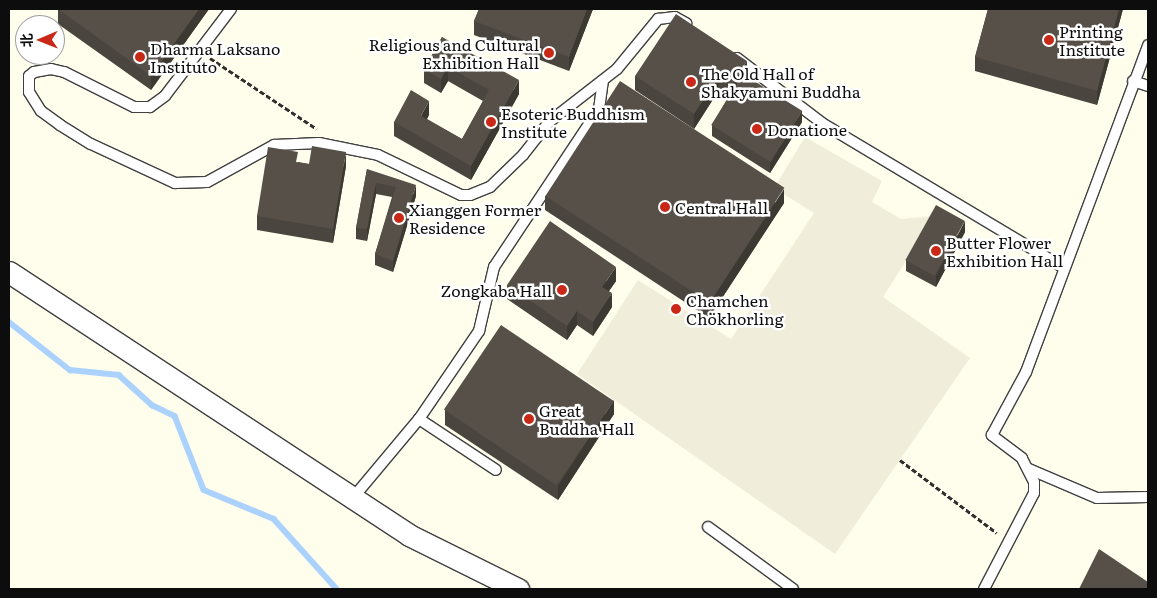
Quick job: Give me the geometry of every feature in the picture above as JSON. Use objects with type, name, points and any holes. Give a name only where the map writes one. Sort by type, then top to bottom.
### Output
[{"type":"street","points":[[9,272],[409,535],[518,589]]},
{"type":"lane","points":[[231,9],[165,96],[145,108],[122,102],[64,72],[34,72],[27,84],[42,111],[60,126],[91,144],[175,183],[207,182],[274,145],[301,142],[342,146],[396,161],[461,195],[470,195],[490,187],[523,155],[550,122],[622,64],[658,19],[675,17],[696,30]]},
{"type":"lane","points":[[984,589],[1034,493],[1029,469],[1013,448],[992,435],[1026,372],[1148,45]]},
{"type":"lane","points":[[726,50],[822,123],[1064,268]]},
{"type":"lane","points":[[352,499],[419,419],[479,331],[494,267],[600,109],[603,80]]},
{"type":"lane","points":[[1133,81],[1148,86]]},
{"type":"lane","points":[[419,419],[496,470]]},
{"type":"lane","points":[[1029,469],[1097,498],[1148,498]]},
{"type":"lane","points":[[708,527],[793,589]]},
{"type":"path","points":[[199,50],[342,146]]},
{"type":"path","points":[[900,460],[1010,542]]},
{"type":"shaded area","points":[[805,137],[882,181],[872,202],[901,219],[935,216],[883,297],[970,358],[835,554],[577,374],[638,280],[731,339],[814,213],[774,188]]},
{"type":"building","name":"Dharma Laksano Instituto","points":[[58,9],[199,9],[151,76]]},
{"type":"building","name":"Religious and Cultural Exhibition Hall","points":[[479,9],[587,9],[569,57],[474,21]]},
{"type":"building","name":"Printing Institute","points":[[988,9],[1119,9],[1097,91],[975,57]]},
{"type":"building","name":"The Old Hall of Shakyamuni Buddha","points":[[676,14],[747,61],[732,84],[719,76],[694,114],[635,76]]},
{"type":"building","points":[[442,37],[519,80],[471,166],[394,122],[411,90],[429,101],[421,116],[462,139],[489,90],[448,67],[441,79],[424,69]]},
{"type":"building","name":"Donatione","points":[[743,74],[802,111],[771,162],[711,125]]},
{"type":"building","name":"Central Hall","points":[[620,81],[784,188],[710,303],[545,196]]},
{"type":"building","points":[[312,146],[346,152],[333,229],[257,216],[268,147],[298,152],[296,162],[309,164]]},
{"type":"building","name":"Xianggen Former Residence","points":[[367,169],[416,185],[393,261],[375,254],[396,187],[376,183],[367,229],[356,228]]},
{"type":"building","name":"Butter Flower Exhibition Hall","points":[[936,205],[965,221],[934,276],[905,260]]},
{"type":"building","name":"Zongkaba Hall","points":[[550,221],[616,267],[602,287],[612,293],[593,322],[577,311],[567,326],[507,285]]},
{"type":"building","name":"Great Buddha Hall","points":[[501,325],[614,401],[557,486],[444,410]]},
{"type":"building","points":[[1099,549],[1148,582],[1148,589],[1079,589]]},
{"type":"waterway","points":[[9,322],[70,370],[119,375],[152,405],[175,416],[204,490],[274,519],[337,589]]},
{"type":"place","name":"Printing Institute","points":[[1049,40]]},
{"type":"place","name":"Religious and Cultural Exhibition Hall","points":[[549,53]]},
{"type":"place","name":"Dharma Laksano Instituto","points":[[140,57]]},
{"type":"place","name":"The Old Hall of Shakyamuni Buddha","points":[[691,82]]},
{"type":"place","name":"Esoteric Buddhism Institute","points":[[491,122]]},
{"type":"place","name":"Donatione","points":[[757,129]]},
{"type":"place","name":"Central Hall","points":[[665,207]]},
{"type":"place","name":"Xianggen Former Residence","points":[[399,218]]},
{"type":"place","name":"Butter Flower Exhibition Hall","points":[[936,251]]},
{"type":"place","name":"Zongkaba Hall","points":[[562,290]]},
{"type":"place","name":"Chamchen Chökhorling","points":[[676,309]]},
{"type":"place","name":"Great Buddha Hall","points":[[529,419]]}]
